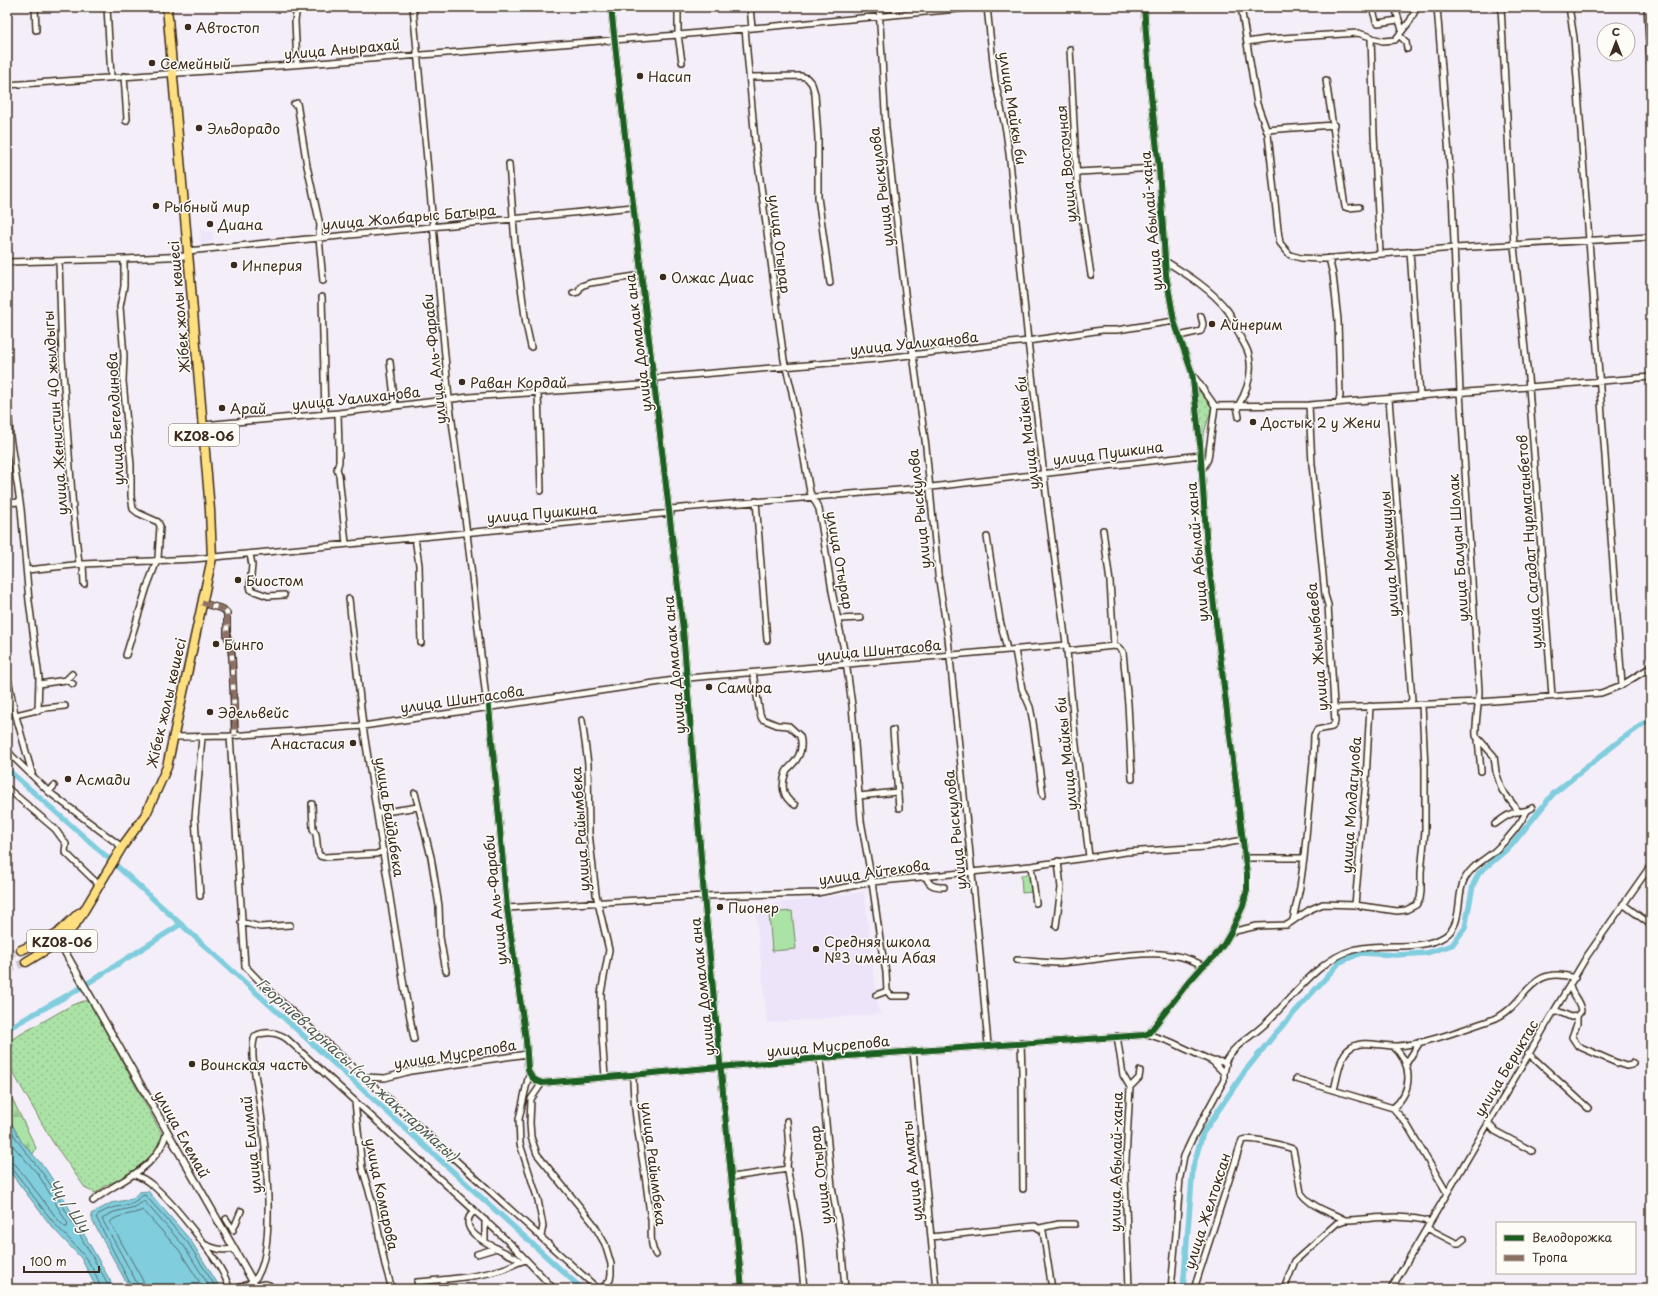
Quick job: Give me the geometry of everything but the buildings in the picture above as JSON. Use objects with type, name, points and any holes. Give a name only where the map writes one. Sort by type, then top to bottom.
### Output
[{"type":"highway","name":"Жібек жолы көшесі","points":[[122,847],[146,814],[167,767],[213,548],[167,7]]},
{"type":"highway","name":"KZ08-06","points":[[26,962],[58,939],[86,907],[122,847]]},
{"type":"highway","name":"KZ08-06","points":[[21,950],[58,939]]},
{"type":"street","points":[[35,7],[36,30]]},
{"type":"street","points":[[107,7],[112,77]]},
{"type":"street","points":[[297,64],[295,13],[298,7]]},
{"type":"street","name":"улица Аль-Фараби","points":[[413,7],[449,399],[488,707],[507,908],[529,1074],[519,1119],[520,1144],[538,1200],[543,1226],[541,1236]]},
{"type":"street","name":"улица Домалак ана","points":[[611,7],[633,207],[655,378],[688,678],[704,896],[722,1067],[742,1289]]},
{"type":"street","points":[[678,7],[678,35],[682,62]]},
{"type":"street","points":[[750,7],[752,28]]},
{"type":"street","name":"улица Рыскулова","points":[[879,7],[884,108],[913,354],[926,447],[938,574],[944,612],[972,872],[988,1045]]},
{"type":"street","name":"улица Анырахай","points":[[7,85],[678,35],[979,7]]},
{"type":"street","name":"улица Майкы би","points":[[987,7],[995,80],[1006,131],[1010,161],[1028,341],[1067,651],[1088,857]]},
{"type":"street","name":"улица Абылай-хана","points":[[1144,7],[1150,86],[1159,168],[1168,290],[1174,321],[1192,373],[1202,470],[1207,549],[1247,874],[1247,890],[1243,906],[1231,932],[1219,952],[1202,966],[1162,1018],[1147,1034]]},
{"type":"street","points":[[1241,7],[1257,104],[1266,130],[1280,243],[1290,255],[1294,257],[1329,258],[1454,248],[1514,246],[1651,237]]},
{"type":"street","points":[[1372,7],[1378,23],[1398,20]]},
{"type":"street","points":[[1395,7],[1400,33],[1406,42],[1407,49]]},
{"type":"street","points":[[1247,42],[1267,39],[1358,33],[1372,40],[1395,40],[1410,21],[1417,7]]},
{"type":"street","name":"улица Балуан Шолак","points":[[1437,7],[1448,126],[1460,392],[1479,702],[1476,736],[1478,739],[1481,771]]},
{"type":"street","name":"улица Сагадат Нурмаганбетов","points":[[1501,7],[1514,246],[1529,387],[1552,696]]},
{"type":"street","points":[[1569,7],[1574,38],[1622,685]]},
{"type":"street","points":[[1647,7],[1651,75]]},
{"type":"street","name":"улица Отырар","points":[[745,29],[755,141],[785,367],[792,392],[811,496],[815,500],[819,509],[847,665],[858,796],[872,882],[876,922],[886,972],[887,991]]},
{"type":"street","points":[[1372,40],[1373,127],[1380,253]]},
{"type":"street","name":"улица Восточная","points":[[1070,49],[1077,172],[1091,275]]},
{"type":"street","points":[[124,76],[126,121]]},
{"type":"street","points":[[750,78],[801,76],[807,78],[812,84],[815,94],[818,138],[818,197],[830,283]]},
{"type":"street","points":[[1326,80],[1334,125],[1345,207],[1359,207]]},
{"type":"street","points":[[294,104],[297,104],[307,166],[320,225],[319,238],[324,281]]},
{"type":"street","points":[[1266,130],[1334,125]]},
{"type":"street","points":[[509,164],[513,220],[530,347]]},
{"type":"street","points":[[1077,172],[1159,168]]},
{"type":"street","name":"улица Жолбарыс Батыра","points":[[7,262],[124,259],[434,226],[513,220],[633,207]]},
{"type":"street","points":[[1410,251],[1420,396]]},
{"type":"street","points":[[1329,258],[1333,276],[1338,320],[1340,396],[1338,403]]},
{"type":"street","name":"улица Бегелдинова","points":[[124,259],[124,286],[120,307],[124,356],[123,381],[131,465],[131,496],[133,508],[138,513],[153,519],[159,524],[158,558],[156,562]]},
{"type":"street","name":"улица Женистин 40 жылдыгы","points":[[58,261],[67,433],[73,509],[84,584]]},
{"type":"street","points":[[1165,261],[1187,275],[1211,294],[1228,312],[1246,346],[1251,366],[1250,377],[1243,398],[1238,406],[1239,417]]},
{"type":"street","points":[[573,293],[578,292],[581,286],[590,282],[642,275]]},
{"type":"street","points":[[322,297],[325,414]]},
{"type":"street","points":[[1179,336],[1202,331],[1204,324],[1201,316]]},
{"type":"street","name":"улица Уалиханова","points":[[655,378],[861,361],[1028,341],[1102,330],[1117,330],[1174,321]]},
{"type":"street","points":[[390,362],[395,406]]},
{"type":"street","points":[[1192,373],[1215,406],[1208,459],[1202,470]]},
{"type":"street","points":[[1215,406],[1254,407],[1309,405],[1651,377]]},
{"type":"street","name":"улица Уалиханова","points":[[203,425],[338,413],[449,399],[655,384]]},
{"type":"street","points":[[7,387],[10,437],[27,570],[28,602],[39,684],[38,711]]},
{"type":"street","points":[[538,392],[541,492]]},
{"type":"street","name":"улица Момышулы","points":[[1389,398],[1412,700],[1408,705]]},
{"type":"street","name":"улица Жылыбаева","points":[[1293,920],[1304,858],[1314,735],[1317,730],[1334,725],[1335,708],[1328,605],[1325,595],[1312,464],[1309,405]]},
{"type":"street","points":[[338,413],[340,448],[337,469],[339,475],[346,544]]},
{"type":"street","name":"улица Пушкина","points":[[27,570],[81,564],[156,562],[212,558],[467,533],[756,501],[929,487],[1044,472],[1200,455]]},
{"type":"street","points":[[756,501],[767,640]]},
{"type":"street","points":[[7,503],[19,502]]},
{"type":"street","points":[[1103,530],[1110,582],[1114,646]]},
{"type":"street","points":[[987,536],[1000,620],[1007,650]]},
{"type":"street","points":[[415,538],[419,565],[421,643]]},
{"type":"street","points":[[250,554],[252,560],[251,590],[268,596],[284,595]]},
{"type":"street","points":[[126,655],[156,562]]},
{"type":"street","name":"улица Байдибека","points":[[349,599],[363,726],[384,850],[404,986],[414,1039]]},
{"type":"street","points":[[202,603],[223,609],[227,613],[227,636],[230,642],[232,657],[233,736],[241,922],[245,966],[266,988],[598,1289]]},
{"type":"street","points":[[838,619],[861,618]]},
{"type":"street","name":"улица Шинтасова","points":[[173,737],[233,736],[363,726],[688,678],[1066,645]]},
{"type":"street","points":[[1067,651],[1114,646],[1122,649],[1124,654],[1132,779]]},
{"type":"street","points":[[1015,650],[1022,689],[1030,707],[1033,722],[1042,795]]},
{"type":"street","points":[[1335,708],[1479,702],[1601,693],[1622,685],[1651,667]]},
{"type":"street","points":[[7,673],[16,715],[32,774]]},
{"type":"street","points":[[752,673],[762,719],[777,725],[790,726],[800,736],[802,742],[800,754],[786,771],[783,792],[787,800],[795,805]]},
{"type":"street","points":[[39,684],[66,680],[72,674]]},
{"type":"street","points":[[66,680],[73,684]]},
{"type":"street","points":[[1231,932],[1257,926],[1287,925],[1293,920],[1323,904],[1355,905],[1397,911],[1406,910],[1416,905],[1420,899],[1421,891],[1426,803],[1422,705]]},
{"type":"street","points":[[16,715],[38,711],[45,708],[65,706]]},
{"type":"street","name":"улица Молдагулова","points":[[1355,905],[1366,780],[1370,706]]},
{"type":"street","name":"улица Райымбека","points":[[582,720],[588,764],[589,832],[596,894],[609,950],[601,992],[604,1077]]},
{"type":"street","points":[[893,730],[899,808]]},
{"type":"street","points":[[200,896],[196,818],[202,737]]},
{"type":"street","points":[[1478,739],[1494,756],[1496,772],[1502,790],[1519,812]]},
{"type":"street","points":[[8,752],[50,792],[122,847]]},
{"type":"street","points":[[50,792],[54,786]]},
{"type":"street","points":[[7,788],[55,829],[66,844],[65,852],[99,885]]},
{"type":"street","points":[[858,796],[897,792]]},
{"type":"street","name":"улица Байдибека","points":[[415,793],[431,857],[439,906],[440,937],[446,971]]},
{"type":"street","points":[[312,804],[313,829],[316,834],[318,852],[320,856],[381,853],[384,850]]},
{"type":"street","points":[[378,813],[418,807]]},
{"type":"street","points":[[1171,1289],[1180,1177],[1184,1156],[1195,1133],[1221,1089],[1224,1080],[1225,1062],[1233,1050],[1268,1021],[1316,972],[1340,955],[1359,948],[1418,944],[1440,939],[1447,934],[1453,928],[1457,919],[1461,887],[1467,875],[1478,863],[1499,847],[1529,810],[1506,816],[1496,824]]},
{"type":"street","name":"улица Айтекова","points":[[507,908],[704,896],[817,893],[872,882],[1031,866],[1088,857],[1186,849],[1242,840]]},
{"type":"street","points":[[1244,858],[1304,858]]},
{"type":"street","points":[[1056,926],[1061,888],[1058,861]]},
{"type":"street","name":"улица Бериктас","points":[[1391,1289],[1528,1053],[1588,956],[1651,865]]},
{"type":"street","points":[[1031,866],[1036,903]]},
{"type":"street","points":[[926,876],[929,884],[932,886],[944,887]]},
{"type":"street","points":[[1623,904],[1651,925]]},
{"type":"street","points":[[241,922],[260,928],[290,925]]},
{"type":"street","name":"улица Елемай","points":[[58,939],[255,1286]]},
{"type":"street","points":[[1017,960],[1057,963],[1114,956],[1169,954],[1185,957],[1202,966]]},
{"type":"street","points":[[1334,1090],[1343,1056],[1346,1051],[1353,1046],[1362,1044],[1393,1046],[1420,1042],[1493,1020],[1506,1012],[1533,983],[1542,978],[1556,975],[1575,978]]},
{"type":"street","points":[[1570,986],[1573,994],[1580,1004],[1581,1011],[1577,1016],[1577,1024],[1572,1033],[1572,1037],[1578,1046],[1626,1066],[1632,1065],[1633,1063]]},
{"type":"street","points":[[876,995],[887,991],[891,996],[907,996]]},
{"type":"street","points":[[1555,1010],[1571,1017],[1577,1016]]},
{"type":"street","name":"улица Елимай","points":[[255,1286],[263,1261],[269,1222],[266,1154],[254,1060],[253,1041],[256,1036],[261,1033],[275,1034],[287,1039],[355,1102]]},
{"type":"street","points":[[1117,1036],[1147,1034],[1171,1042],[1212,1061],[1224,1073]]},
{"type":"street","name":"улица Абылай-хана","points":[[1117,1036],[1123,1075],[1130,1087],[1125,1177],[1128,1289]]},
{"type":"street","name":"улица Мусрепова","points":[[542,1083],[820,1058],[1117,1036]]},
{"type":"street","points":[[1406,1064],[1420,1042]]},
{"type":"street","points":[[1021,1043],[1023,1189]]},
{"type":"street","points":[[1393,1046],[1399,1052],[1406,1064],[1407,1086],[1403,1097],[1393,1108]]},
{"type":"street","name":"улица Алматы","points":[[913,1051],[920,1142],[936,1289]]},
{"type":"street","points":[[1528,1053],[1588,1108]]},
{"type":"street","name":"улица Мусрепова","points":[[364,1077],[385,1078],[411,1071],[527,1054]]},
{"type":"street","name":"улица Отырар","points":[[820,1058],[832,1187],[841,1240],[845,1289]]},
{"type":"street","points":[[1212,1061],[1225,1062]]},
{"type":"street","points":[[1130,1087],[1139,1078],[1140,1071]]},
{"type":"street","points":[[529,1074],[536,1082],[542,1083],[530,1099],[531,1137],[537,1154],[593,1223],[605,1244],[611,1264],[611,1274],[610,1280],[601,1289]]},
{"type":"street","name":"улица Райымбека","points":[[633,1075],[637,1134],[645,1171],[652,1245],[656,1255]]},
{"type":"street","points":[[1296,1079],[1393,1108],[1406,1123],[1447,1193]]},
{"type":"street","points":[[355,1102],[520,1252],[554,1289]]},
{"type":"street","name":"улица Комарова","points":[[355,1102],[362,1168],[374,1204],[385,1266],[392,1289]]},
{"type":"street","points":[[787,1121],[789,1150],[788,1169],[799,1236],[804,1289]]},
{"type":"street","points":[[1488,1123],[1495,1131],[1532,1151]]},
{"type":"street","points":[[93,1201],[106,1190],[135,1175],[160,1151],[164,1144],[167,1132]]},
{"type":"street","name":"улица Желтоксан","points":[[1194,1289],[1242,1140],[1246,1139],[1286,1146],[1293,1149],[1301,1193],[1310,1202],[1345,1220]]},
{"type":"street","points":[[732,1177],[788,1169]]},
{"type":"street","points":[[135,1175],[152,1184],[206,1245],[220,1269],[229,1289]]},
{"type":"street","points":[[226,1219],[233,1230],[241,1211]]},
{"type":"street","points":[[474,1211],[468,1218],[467,1224],[469,1229],[485,1241],[520,1261]]},
{"type":"street","points":[[1284,1289],[1295,1261],[1337,1223],[1345,1220],[1406,1218],[1419,1218],[1430,1222]]},
{"type":"street","points":[[485,1220],[485,1241]]},
{"type":"street","points":[[931,1237],[1035,1226],[1040,1228],[1059,1224],[1076,1224]]},
{"type":"street","points":[[1040,1228],[1043,1230],[1052,1289]]},
{"type":"street","points":[[1427,1228],[1456,1243],[1464,1239]]},
{"type":"street","points":[[206,1245],[224,1250],[233,1249]]},
{"type":"street","points":[[477,1254],[498,1248]]},
{"type":"street","points":[[213,1256],[224,1250]]},
{"type":"street","points":[[417,1282],[465,1277],[505,1269],[520,1261],[526,1260]]},
{"type":"street","points":[[235,1289],[264,1284],[269,1285]]},
{"type":"shaded area","points":[[200,230],[213,232],[213,241],[201,243]]},
{"type":"shaded area","name":"Средняя школа №3 имени Абая","points":[[864,892],[878,1007],[881,1014],[767,1023],[755,905]]},
{"type":"green space","points":[[1195,386],[1212,407],[1201,443]]},
{"type":"green space","points":[[1030,874],[1032,892],[1022,893],[1021,875]]},
{"type":"green space","points":[[792,911],[796,949],[772,951],[769,913]]},
{"type":"green space","points":[[89,1001],[163,1136],[162,1144],[135,1173],[106,1185],[96,1193],[86,1189],[52,1141],[7,1062],[7,1042],[72,1005]]},
{"type":"green space","points":[[7,1088],[36,1148],[33,1154],[21,1141],[7,1115]]},
{"type":"water","points":[[7,1115],[21,1141],[45,1168],[56,1185],[115,1289],[97,1289],[81,1258],[52,1227],[7,1168]]},
{"type":"water","points":[[148,1191],[191,1241],[221,1289],[130,1289],[93,1222],[91,1214],[111,1203],[132,1199],[139,1192]]},
{"type":"waterway","points":[[1183,1289],[1193,1167],[1203,1133],[1245,1071],[1275,1034],[1340,962],[1361,953],[1396,955],[1427,953],[1452,945],[1465,928],[1473,885],[1479,873],[1511,846],[1553,794],[1618,742],[1651,718]]},
{"type":"waterway","points":[[7,769],[107,857]]},
{"type":"waterway","name":"Георгиев арнасы (сол жақ тармағы)","points":[[118,867],[582,1289]]},
{"type":"waterway","points":[[7,1029],[77,990],[181,924]]},
{"type":"tunnel","points":[[7,954],[21,950]]},
{"type":"tunnel","points":[[7,970],[26,962]]},
{"type":"marked path","points":[[202,603],[223,609],[227,613],[227,636],[230,642],[232,657],[235,736]]},
{"type":"cycle path","points":[[611,7],[683,630],[704,896],[742,1289]]},
{"type":"cycle path","points":[[489,707],[507,908],[526,1040],[528,1069],[531,1076],[537,1081],[542,1083],[820,1058],[1144,1035],[1149,1033],[1187,984],[1203,966],[1214,957],[1224,944],[1243,906],[1247,890],[1247,874],[1207,549],[1200,444],[1193,380],[1174,321],[1166,275],[1159,168],[1150,86],[1144,7]]},
{"type":"place","name":"Автостоп","points":[[188,27]]},
{"type":"place","name":"Семейный","points":[[152,63]]},
{"type":"place","name":"Насип","points":[[640,76]]},
{"type":"place","name":"Эльдорадо","points":[[199,128]]},
{"type":"place","name":"Рыбный мир","points":[[156,206]]},
{"type":"place","name":"Диана","points":[[210,224]]},
{"type":"place","name":"Инперия","points":[[234,265]]},
{"type":"place","name":"Олжас Диас","points":[[663,277]]},
{"type":"place","name":"Айнерим","points":[[1212,324]]},
{"type":"place","name":"Раван Кордай","points":[[462,382]]},
{"type":"place","name":"Арай","points":[[222,408]]},
{"type":"place","name":"Достык 2 у Жени","points":[[1253,422]]},
{"type":"place","name":"Биостом","points":[[238,580]]},
{"type":"place","name":"Бинго","points":[[216,644]]},
{"type":"place","name":"Самира","points":[[709,687]]},
{"type":"place","name":"Эдельвейс","points":[[210,712]]},
{"type":"place","name":"Анастасия","points":[[353,743]]},
{"type":"place","name":"Асмади","points":[[68,779]]},
{"type":"place","name":"Пионер","points":[[720,907]]},
{"type":"place","name":"Средняя школа №3 имени Абая","points":[[816,949]]},
{"type":"place","name":"Воинская часть","points":[[192,1064]]},
{"type":"water label","name":"Чү / Шу","points":[[70,1205]]}]
